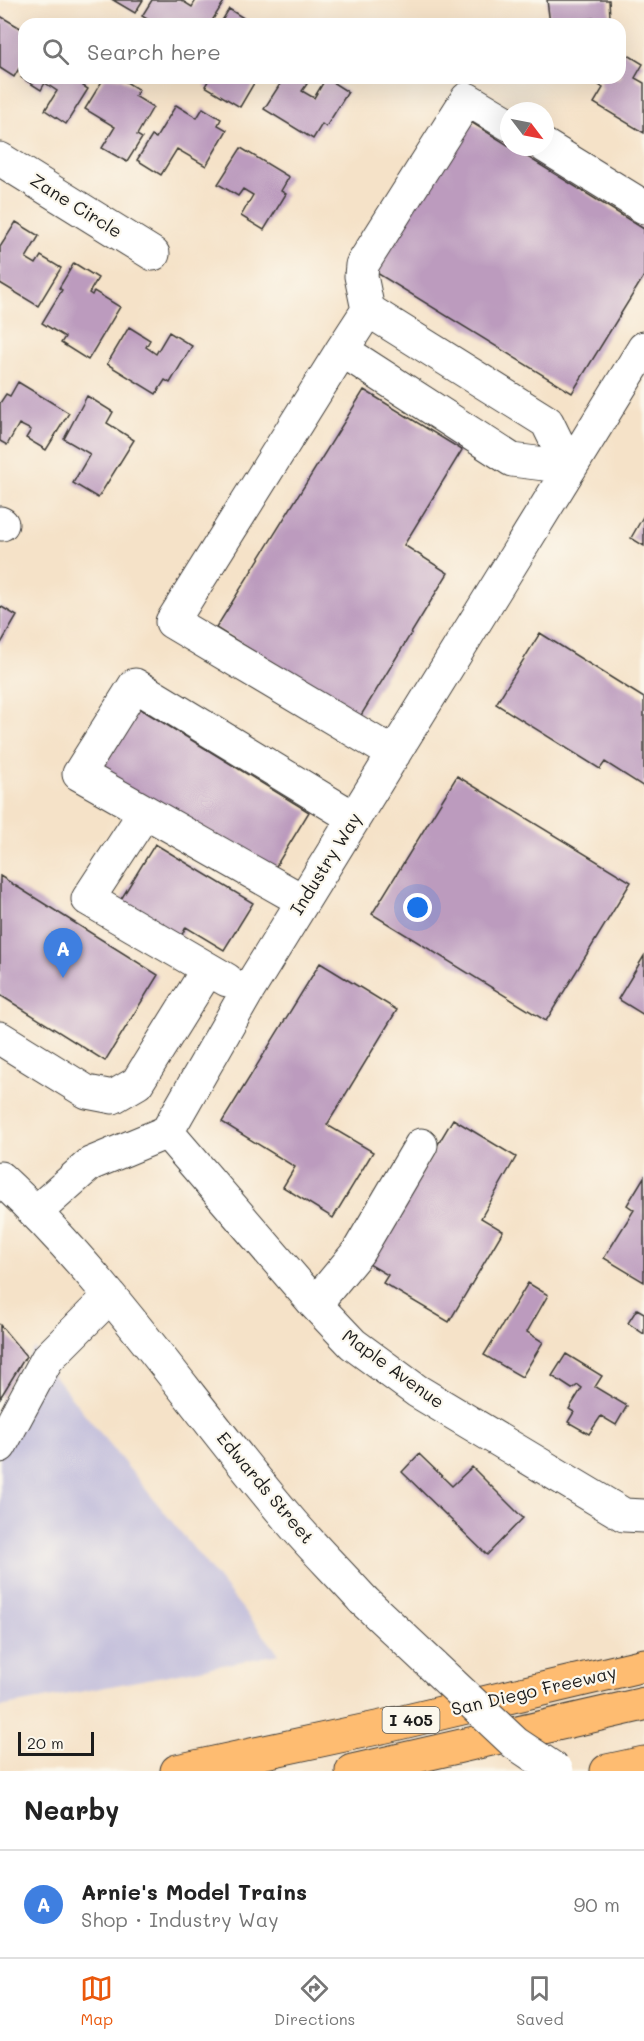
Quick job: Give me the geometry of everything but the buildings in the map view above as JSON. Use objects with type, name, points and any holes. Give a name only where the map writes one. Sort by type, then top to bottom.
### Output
[{"type":"highway","name":"San Diego Freeway","points":[[177,1771],[386,1726],[644,1665]]},
{"type":"highway","points":[[352,1771],[644,1704]]},
{"type":"highway","points":[[607,1771],[644,1763]]},
{"type":"street","points":[[394,754],[172,622],[368,310],[361,276],[362,265],[467,99],[500,119]]},
{"type":"street","points":[[554,152],[644,207]]},
{"type":"street","name":"Zane Circle","points":[[0,159],[153,254]]},
{"type":"street","points":[[368,310],[547,422],[569,467]]},
{"type":"street","points":[[342,350],[512,460],[569,467]]},
{"type":"street","name":"Industry Way","points":[[167,1132],[303,901],[569,467],[638,369]]},
{"type":"street","points":[[303,901],[79,774],[135,685],[354,818]]},
{"type":"street","points":[[146,812],[88,899],[248,992]]},
{"type":"street","points":[[0,1038],[87,1092],[113,1097],[137,1083],[208,969]]},
{"type":"street","points":[[36,1212],[90,1164],[167,1132]]},
{"type":"street","name":"Maple Avenue","points":[[167,1132],[315,1305],[353,1344],[417,1391],[624,1515],[644,1516]]},
{"type":"street","points":[[315,1305],[358,1252],[421,1145]]},
{"type":"street","name":"Edwards Street","points":[[0,1178],[36,1212],[109,1297],[286,1516],[363,1600],[515,1743],[557,1771]]},
{"type":"street","points":[[0,1446],[47,1359],[109,1297]]},
{"type":"shaded area","points":[[34,1348],[279,1654],[0,1707],[0,1402]]},
{"type":"place","name":"Arnie's Model Trains","points":[[63,978]]}]
